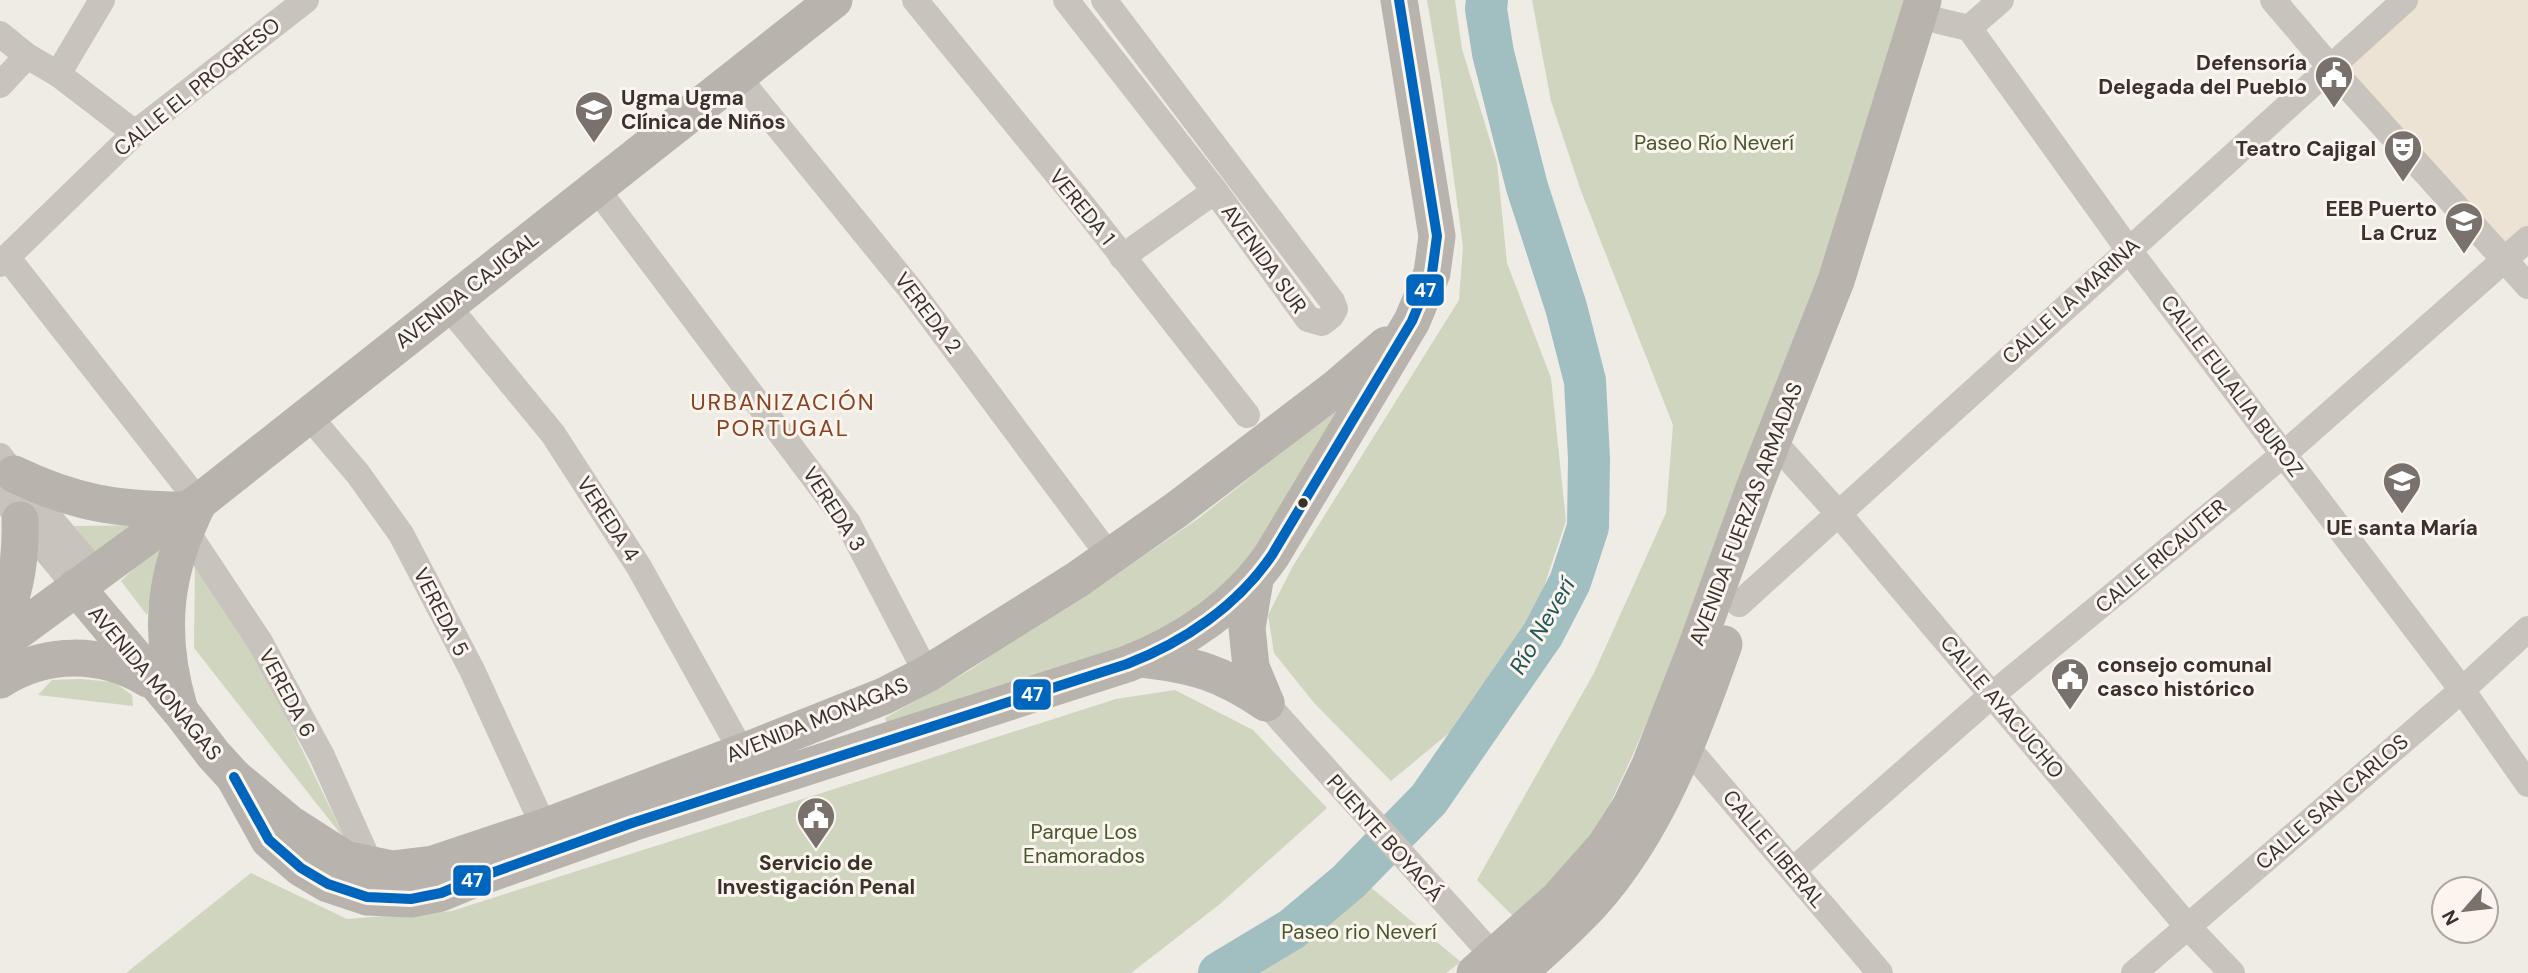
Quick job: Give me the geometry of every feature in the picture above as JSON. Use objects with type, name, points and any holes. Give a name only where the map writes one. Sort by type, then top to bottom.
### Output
[{"type":"main road","name":"AVENIDA CAJIGAL","points":[[87,588],[189,514],[308,415],[834,0]]},
{"type":"main road","name":"AVENIDA MONAGAS","points":[[234,777],[269,839],[301,868],[328,884],[367,897],[411,899],[441,893],[632,823],[1142,659],[1203,624],[1255,580],[1272,555],[1412,321],[1432,273],[1437,236],[1399,0]]},
{"type":"main road","name":"AVENIDA FUERZAS ARMADAS","points":[[1499,969],[1566,929],[1616,872],[1651,819],[1675,737],[1781,451],[1842,324],[1898,164],[1939,12]]},
{"type":"main road","name":"AVENIDA MONAGAS","points":[[87,588],[169,699],[234,777],[289,823],[345,859],[392,869],[433,864],[544,827],[742,752],[884,696],[926,674],[1110,557],[1176,510],[1336,388],[1412,321]]},
{"type":"main road","name":"AVENIDA FUERZAS ARMADAS","points":[[1675,737],[1739,604],[1781,451]]},
{"type":"main road","points":[[0,624],[12,595],[18,570],[9,486],[46,490],[115,508],[189,514],[168,589],[165,620],[172,682],[169,699],[132,670],[103,660],[73,657],[43,661],[0,679]]},
{"type":"main road","points":[[1255,580],[1247,628],[1251,667],[1266,703]]},
{"type":"main road","points":[[0,644],[87,588]]},
{"type":"main road","points":[[0,679],[87,588]]},
{"type":"main road","points":[[1142,659],[1181,664],[1212,672],[1240,685],[1266,703]]},
{"type":"street","points":[[58,74],[102,0]]},
{"type":"street","name":"CALLE EL PROGRESO","points":[[3,261],[135,133],[306,0]]},
{"type":"street","name":"VEREDA 1","points":[[915,0],[1247,415]]},
{"type":"street","name":"AVENIDA SUR","points":[[1066,0],[1214,191],[1308,319],[1322,323],[1335,309],[1332,301],[1104,0]]},
{"type":"street","points":[[1939,12],[2001,0]]},
{"type":"street","points":[[2273,0],[2528,286]]},
{"type":"street","name":"CALLE LA MARINA","points":[[1739,604],[2405,0]]},
{"type":"street","name":"CALLE EULALIA BUROZ","points":[[1939,12],[2128,249],[2462,690],[2528,784]]},
{"type":"street","points":[[0,34],[26,56],[58,74],[135,133]]},
{"type":"street","points":[[0,85],[26,56]]},
{"type":"street","name":"VEREDA 2","points":[[737,76],[912,290],[1110,557]]},
{"type":"street","name":"VEREDA 3","points":[[596,188],[848,523],[926,674]]},
{"type":"street","points":[[1122,257],[1214,191]]},
{"type":"street","name":"CALLE RICAUTER","points":[[1793,870],[1992,695],[2284,454],[2528,239]]},
{"type":"street","name":"VEREDA 6","points":[[3,261],[189,514],[321,756],[371,866]]},
{"type":"street","name":"VEREDA 4","points":[[447,306],[553,434],[639,568],[742,752]]},
{"type":"street","name":"VEREDA 5","points":[[308,415],[358,474],[401,534],[472,670],[544,827]]},
{"type":"street","name":"CALLE AYACUCHO","points":[[1781,451],[1839,513],[2188,927],[2232,973]]},
{"type":"street","points":[[9,486],[87,588]]},
{"type":"street","points":[[9,486],[87,588]]},
{"type":"street","name":"CALLE SAN CARLOS","points":[[2134,973],[2462,690],[2528,629]]},
{"type":"street","name":"PUENTE BOYACÁ","points":[[1266,703],[1458,919],[1499,969]]},
{"type":"street","name":"CALLE LIBERAL","points":[[1675,737],[1880,973]]},
{"type":"green space","points":[[1427,0],[1455,0],[1462,49],[1497,163],[1507,263],[1551,378],[1566,521],[1535,613],[1455,728],[1391,781],[1315,704],[1274,653],[1268,615],[1293,566],[1459,300],[1463,247]]},
{"type":"green space","name":"Paseo Río Neverí","points":[[1532,0],[1907,0],[1829,260],[1679,648],[1598,830],[1515,918],[1477,880],[1594,673],[1666,513],[1673,425],[1581,191],[1551,101]]},
{"type":"green space","points":[[1354,395],[1241,578],[1142,646],[890,730],[885,718],[972,669],[1035,624],[1097,588],[1199,518]]},
{"type":"green space","points":[[139,525],[97,554],[74,526]]},
{"type":"green space","points":[[162,541],[147,615],[121,581]]},
{"type":"green space","points":[[195,562],[254,650],[346,841],[194,648]]},
{"type":"green space","points":[[52,680],[114,682],[132,695],[133,706],[38,695]]},
{"type":"green space","name":"Parque Los Enamorados","points":[[1175,690],[1253,730],[1327,808],[1220,904],[1131,973],[126,973],[251,873],[347,919],[452,911],[1116,699]]},
{"type":"green space","name":"Paseo rio Neverí","points":[[1357,876],[1461,962],[1446,973],[1254,973],[1266,965]]},
{"type":"shaded area","points":[[2405,0],[2528,0],[2528,239],[2504,260],[2330,67]]},
{"type":"waterway","name":"Río Neverí","points":[[1219,973],[1292,929],[1348,882],[1429,799],[1543,634],[1570,582],[1588,527],[1589,459],[1585,381],[1566,307],[1527,187],[1493,53],[1487,0]]},
{"type":"transit line","name":"47","points":[[234,777],[269,840],[301,868],[328,884],[367,897],[411,899],[441,893],[632,823],[1127,664],[1189,633],[1226,606],[1272,555],[1412,321],[1432,273],[1437,236],[1399,0]]},
{"type":"place","name":"Defensoría Delegada del Pueblo","points":[[2334,109]]},
{"type":"place","name":"Ugma Ugma Clínica de Niños","points":[[594,144]]},
{"type":"place","name":"Teatro Cajigal","points":[[2403,183]]},
{"type":"place","name":"EEB Puerto La Cruz","points":[[2464,255]]},
{"type":"place","name":"UE santa María","points":[[2402,515]]},
{"type":"place","name":"consejo comunal casco histórico","points":[[2070,711]]},
{"type":"place","name":"Servicio de Investigación Penal","points":[[816,850]]},
{"type":"district","name":"URBANIZACIÓN PORTUGAL","points":[[783,415]]}]
